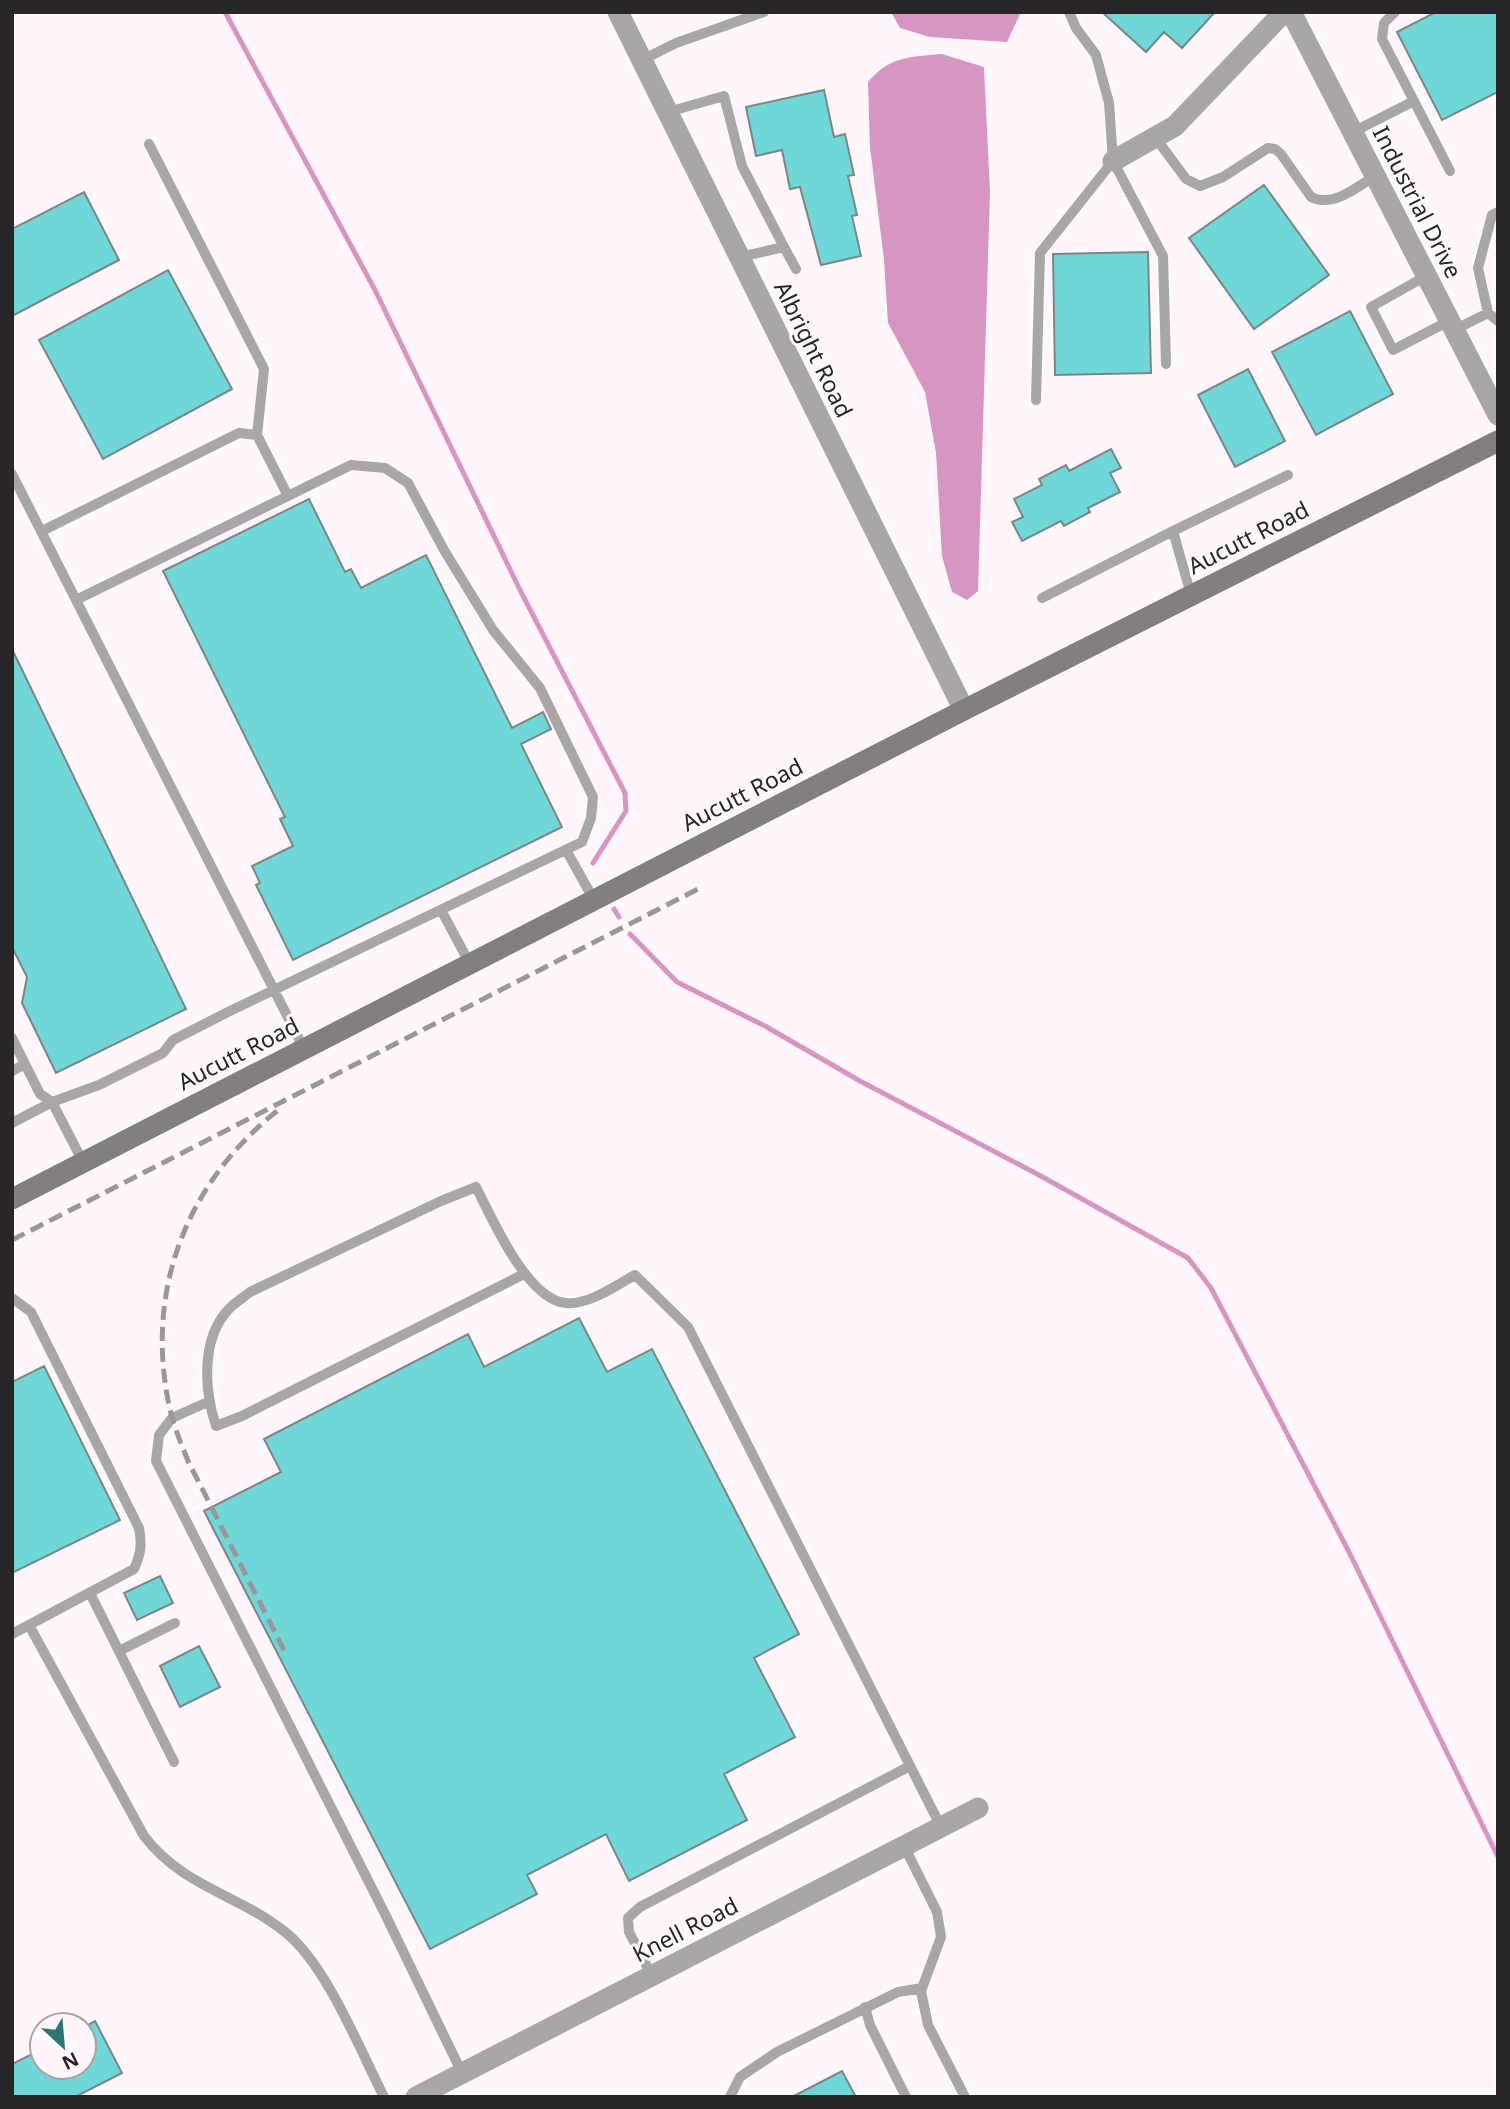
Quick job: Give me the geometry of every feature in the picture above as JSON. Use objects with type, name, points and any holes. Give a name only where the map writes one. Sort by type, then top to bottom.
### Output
[{"type":"street","name":"Albright Road","points":[[618,12],[964,710]]},
{"type":"street","points":[[1113,161],[1175,126],[1284,12]]},
{"type":"street","name":"Industrial Drive","points":[[1291,12],[1498,415]]},
{"type":"street","name":"Aucutt Road","points":[[12,1199],[964,710],[1498,441]]},
{"type":"street","name":"Knell Road","points":[[416,2097],[978,1808]]},
{"type":"lane","points":[[642,60],[676,43],[764,12]]},
{"type":"lane","points":[[1069,12],[1076,28],[1096,55],[1109,103],[1113,161],[1163,256],[1166,364]]},
{"type":"lane","points":[[1395,12],[1384,23],[1382,38],[1450,171]]},
{"type":"lane","points":[[668,112],[724,96],[742,166],[796,269]]},
{"type":"lane","points":[[1353,132],[1414,101]]},
{"type":"lane","points":[[1155,137],[1186,179],[1200,186],[1223,177],[1268,148],[1275,149],[1281,155],[1311,197],[1319,201],[1332,201],[1375,176]]},
{"type":"lane","points":[[149,144],[264,369],[257,435],[288,496]]},
{"type":"lane","points":[[1036,400],[1040,253],[1113,161]]},
{"type":"lane","points":[[1498,212],[1492,215],[1478,268],[1488,313],[1498,321]]},
{"type":"lane","points":[[740,257],[784,247]]},
{"type":"lane","points":[[1426,276],[1371,307],[1393,350],[1488,313]]},
{"type":"lane","points":[[41,531],[239,433],[257,435]]},
{"type":"lane","points":[[12,1122],[163,1054],[173,1040],[582,842],[591,818],[593,797],[540,688],[493,630],[444,550],[408,483],[386,468],[351,465],[76,600]]},
{"type":"lane","points":[[12,474],[304,1049]]},
{"type":"lane","points":[[1042,598],[1288,475]]},
{"type":"lane","points":[[1173,531],[1191,595]]},
{"type":"lane","points":[[566,850],[594,900]]},
{"type":"lane","points":[[442,910],[470,964]]},
{"type":"lane","points":[[12,1038],[40,1094],[52,1102],[83,1162]]},
{"type":"lane","points":[[12,1071],[25,1065]]},
{"type":"lane","points":[[524,1274],[242,1416],[216,1426],[210,1401],[210,1347],[217,1326],[228,1310],[250,1292],[441,1201],[477,1187],[524,1274],[539,1290],[564,1303],[586,1301],[635,1275],[688,1327],[941,1827]]},
{"type":"lane","points":[[12,1298],[31,1312],[139,1528],[142,1544],[134,1569],[12,1634]]},
{"type":"lane","points":[[210,1401],[172,1418],[159,1435],[156,1461],[463,2073]]},
{"type":"lane","points":[[90,1592],[174,1762]]},
{"type":"lane","points":[[119,1651],[175,1623]]},
{"type":"lane","points":[[29,1625],[136,1824],[150,1843],[171,1865],[273,1922],[294,1940],[326,1983],[384,2097]]},
{"type":"lane","points":[[652,1976],[629,1932],[628,1918],[639,1907],[910,1766]]},
{"type":"lane","points":[[904,1846],[937,1913],[941,1937],[922,1989],[928,2025],[965,2097]]},
{"type":"lane","points":[[730,2097],[740,2077],[777,2052],[898,1992],[922,1989]]},
{"type":"lane","points":[[865,2007],[870,2025],[906,2097]]},
{"type":"shaded area","points":[[891,12],[1021,12],[1007,42],[930,37],[900,28]]},
{"type":"shaded area","points":[[942,54],[984,67],[990,192],[978,591],[967,600],[952,592],[942,556],[936,453],[925,392],[888,323],[884,260],[870,147],[868,82],[884,67],[901,59]]},
{"type":"building","points":[[1102,12],[1215,12],[1182,48],[1164,32],[1146,52]]},
{"type":"building","points":[[1436,12],[1498,12],[1498,92],[1442,120],[1397,32]]},
{"type":"building","points":[[824,90],[834,137],[845,134],[854,175],[848,176],[857,215],[852,216],[861,256],[821,265],[800,187],[790,189],[782,150],[756,156],[746,107]]},
{"type":"building","points":[[1264,185],[1329,275],[1254,329],[1189,238]]},
{"type":"building","points":[[84,192],[119,260],[12,316],[12,229]]},
{"type":"building","points":[[1148,252],[1151,373],[1055,375],[1053,254]]},
{"type":"building","points":[[168,270],[232,389],[103,459],[39,340]]},
{"type":"building","points":[[1350,311],[1393,394],[1316,435],[1272,352]]},
{"type":"building","points":[[1248,369],[1285,441],[1235,467],[1198,395]]},
{"type":"building","points":[[1111,449],[1121,468],[1110,473],[1120,492],[1088,508],[1090,512],[1064,526],[1061,521],[1022,541],[1012,522],[1023,517],[1014,499],[1042,485],[1039,479],[1066,465],[1069,471]]},
{"type":"building","points":[[309,499],[345,572],[351,569],[361,588],[426,555],[512,728],[543,712],[551,729],[521,744],[562,827],[293,960],[256,885],[260,883],[252,866],[293,846],[280,819],[285,817],[163,571]]},
{"type":"building","points":[[12,649],[186,1009],[56,1073],[22,1003],[27,977],[12,947]]},
{"type":"building","points":[[579,1318],[607,1372],[652,1349],[799,1634],[754,1658],[795,1737],[724,1774],[747,1820],[629,1881],[606,1834],[527,1875],[537,1894],[430,1949],[204,1511],[281,1472],[264,1439],[468,1334],[484,1367]]},
{"type":"building","points":[[44,1366],[120,1520],[12,1573],[12,1382]]},
{"type":"building","points":[[160,1576],[173,1603],[137,1620],[124,1593]]},
{"type":"building","points":[[199,1646],[220,1687],[180,1707],[160,1666]]},
{"type":"building","points":[[98,2027],[122,2073],[75,2097],[12,2097],[12,2064],[28,2056],[28,2081],[98,2081]]},
{"type":"building","points":[[842,2071],[856,2097],[792,2097]]},
{"type":"waterway","points":[[225,12],[376,292],[520,590],[625,793],[626,811],[593,863]]},
{"type":"waterway","points":[[614,909],[619,917]]},
{"type":"waterway","points":[[630,934],[677,982],[765,1026],[860,1081],[1039,1175],[1188,1258],[1211,1288],[1348,1550],[1498,1857]]},
{"type":"railway","points":[[12,1240],[700,888]]},
{"type":"railway","points":[[277,1111],[246,1139],[219,1170],[198,1204],[181,1240],[169,1278],[163,1317],[163,1358],[168,1400],[188,1461],[286,1654]]}]
